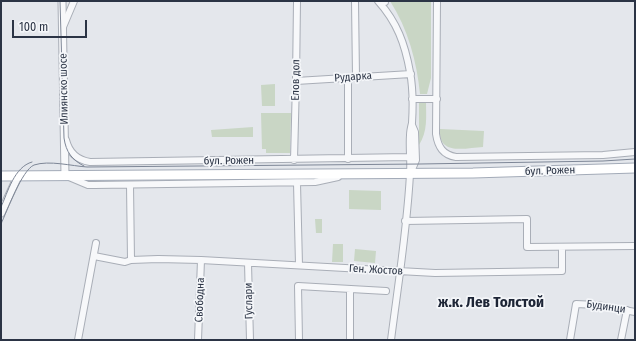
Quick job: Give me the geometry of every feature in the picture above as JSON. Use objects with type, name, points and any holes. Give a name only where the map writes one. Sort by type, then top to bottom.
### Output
[{"type":"main road","name":"бул. Рожен","points":[[1,176],[474,173],[633,168]]},
{"type":"street","name":"Илиянско шосе","points":[[62,1],[65,176]]},
{"type":"street","points":[[62,30],[74,1]]},
{"type":"street","name":"Елов дол","points":[[294,160],[297,1]]},
{"type":"street","points":[[355,1],[356,77]]},
{"type":"street","points":[[378,1],[388,12]]},
{"type":"street","points":[[385,1],[388,12],[405,49],[411,74],[412,99],[412,125],[410,133],[409,157],[410,173],[391,340]]},
{"type":"street","points":[[412,99],[437,99],[437,1]]},
{"type":"street","name":"Рударка","points":[[296,81],[411,74]]},
{"type":"street","points":[[348,78],[348,159]]},
{"type":"street","name":"бул. Рожен","points":[[437,99],[437,140],[442,150],[450,156],[592,155],[635,152]]},
{"type":"street","points":[[410,173],[416,160],[415,132],[412,125]]},
{"type":"street","name":"бул. Рожен","points":[[64,135],[66,143],[73,154],[80,160],[90,162],[409,157]]},
{"type":"street","name":"бул. Рожен","points":[[65,176],[88,185],[130,185],[298,183],[314,182],[353,173]]},
{"type":"street","points":[[1,213],[18,176]]},
{"type":"street","points":[[298,183],[299,266]]},
{"type":"street","points":[[130,185],[131,260]]},
{"type":"street","points":[[405,221],[527,219],[527,247],[635,246]]},
{"type":"street","points":[[78,340],[96,243]]},
{"type":"street","name":"Ген. Жостов","points":[[94,256],[125,262],[131,260],[201,260],[435,273],[562,271],[562,247]]},
{"type":"street","name":"Свободна","points":[[198,340],[201,260]]},
{"type":"street","name":"Гуслари","points":[[248,262],[250,340]]},
{"type":"street","points":[[299,340],[298,286],[386,291]]},
{"type":"street","points":[[350,289],[350,340]]},
{"type":"street","name":"Будинци","points":[[570,340],[576,304],[597,305],[635,312]]},
{"type":"street","points":[[621,340],[627,310]]},
{"type":"green space","points":[[390,1],[431,1],[431,78],[427,94],[420,94],[417,70],[411,46],[402,23]]},
{"type":"green space","points":[[275,84],[275,106],[262,106],[261,85]]},
{"type":"green space","points":[[419,101],[426,101],[426,124],[422,140],[419,145]]},
{"type":"green space","points":[[261,113],[291,113],[290,153],[266,153],[266,149],[262,149]]},
{"type":"green space","points":[[253,127],[253,137],[212,137],[211,130]]},
{"type":"green space","points":[[440,129],[484,131],[483,147],[461,149],[448,147],[443,143]]},
{"type":"green space","points":[[349,190],[381,191],[381,210],[349,209]]},
{"type":"green space","points":[[315,219],[322,219],[322,233],[316,233]]},
{"type":"green space","points":[[333,244],[343,244],[343,262],[332,262]]},
{"type":"green space","points":[[355,249],[376,251],[375,263],[354,261]]},
{"type":"tram line","points":[[60,1],[64,138],[70,155],[84,166]]},
{"type":"tram line","points":[[1,224],[15,192],[29,168],[34,165],[46,163],[87,167],[420,164],[603,161],[635,159]]},
{"type":"tram line","points":[[1,207],[16,174],[32,162]]},
{"type":"district","name":"ж.к. Лев Толстой","points":[[491,303]]}]
